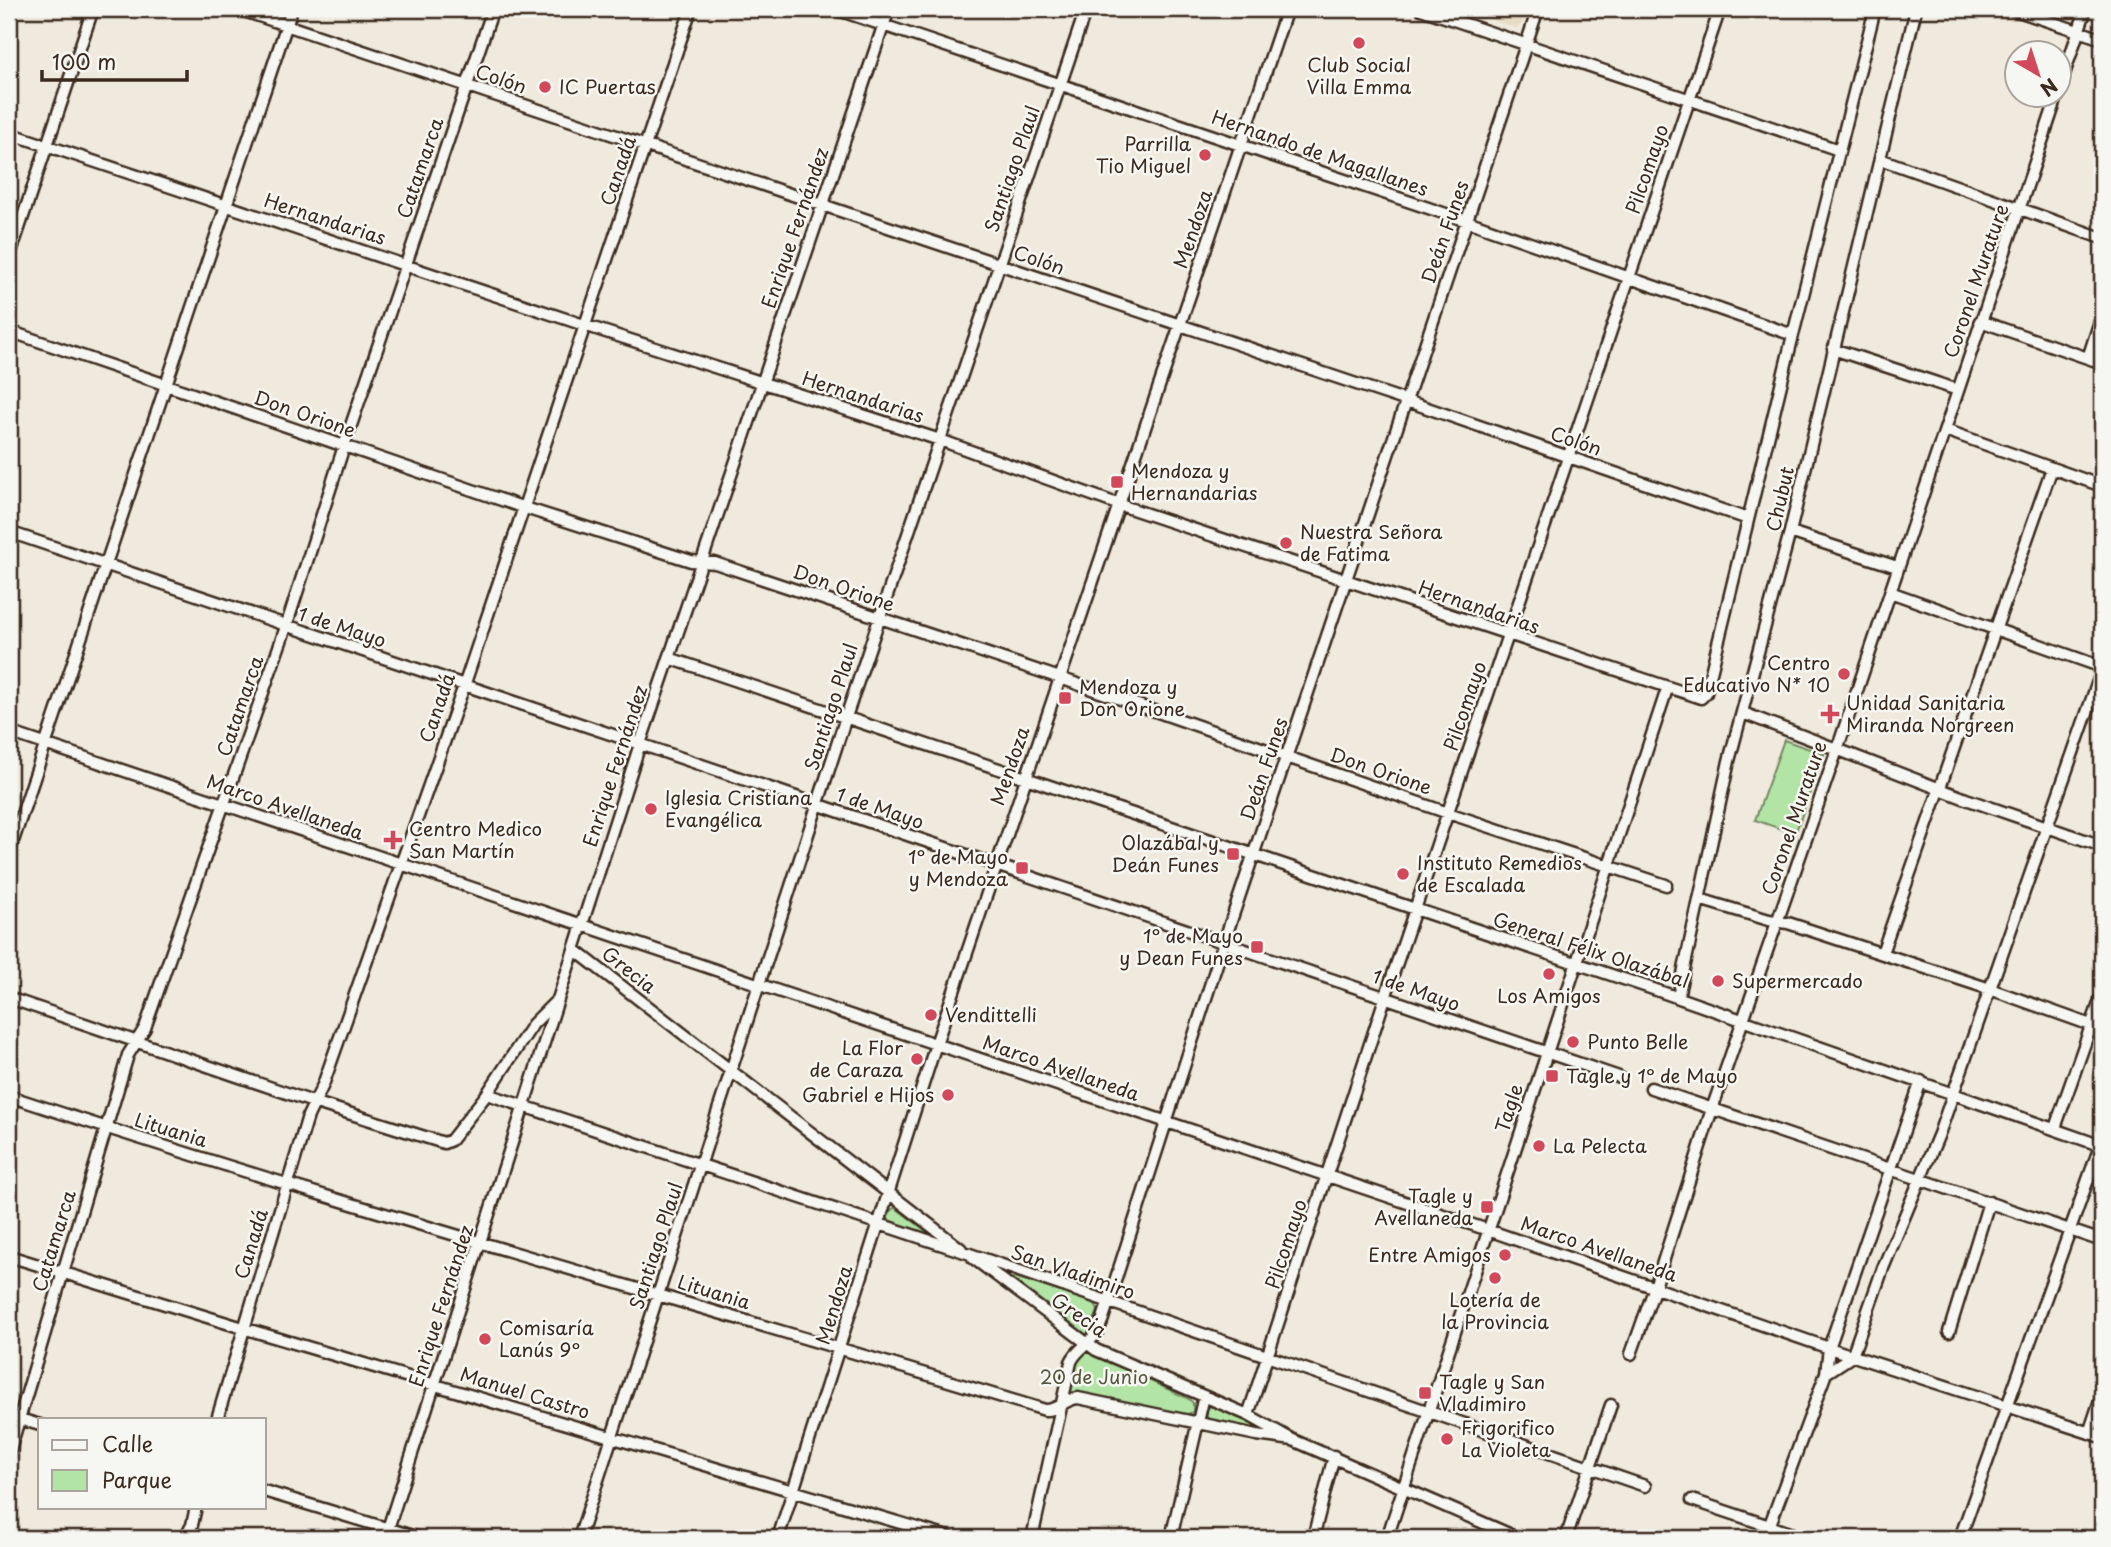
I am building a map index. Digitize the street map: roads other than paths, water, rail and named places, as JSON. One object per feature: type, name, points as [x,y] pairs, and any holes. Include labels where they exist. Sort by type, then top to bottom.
[{"type":"street","points":[[9,258],[93,9]]},
{"type":"street","name":"Colón","points":[[238,9],[823,203],[1748,519]]},
{"type":"street","points":[[9,853],[292,9]]},
{"type":"street","name":"Catamarca","points":[[9,1453],[14,1417],[62,1272],[128,1055],[145,1028],[225,805],[493,9]]},
{"type":"street","name":"Canadá","points":[[217,1418],[313,1102],[323,1085],[464,686],[691,9]]},
{"type":"street","name":"Hernando de Magallanes","points":[[835,9],[1467,221],[1793,335]]},
{"type":"street","name":"Enrique Fernández","points":[[386,1534],[640,744],[889,9]]},
{"type":"street","name":"Santiago Plaul","points":[[579,1538],[846,717],[1086,9]]},
{"type":"street","name":"Mendoza","points":[[778,1538],[877,1225],[1024,778],[1287,9]]},
{"type":"street","points":[[1422,9],[1839,150]]},
{"type":"street","name":"Deán Funes","points":[[1032,1538],[1071,1362],[1077,1351],[1086,1345],[1098,1330],[1108,1303],[1253,855],[1538,9]]},
{"type":"street","name":"Pilcomayo","points":[[1248,1415],[1507,634],[1720,9]]},
{"type":"street","name":"Chubut","points":[[1704,696],[1875,9]]},
{"type":"street","name":"Chubut","points":[[1678,997],[1729,761],[1790,532],[1916,9]]},
{"type":"street","points":[[2012,9],[2102,39]]},
{"type":"street","name":"Coronel Murature","points":[[2072,52],[2086,9]]},
{"type":"street","name":"Coronel Murature","points":[[1631,1354],[1656,1287],[1712,1108],[1837,750],[2053,108]]},
{"type":"street","name":"Hernandarias","points":[[9,133],[584,325],[940,440],[1117,504],[1667,688],[1698,698],[1704,696]]},
{"type":"street","points":[[1880,159],[2102,238]]},
{"type":"street","points":[[2088,358],[2102,315]]},
{"type":"street","points":[[1980,321],[2102,363]]},
{"type":"street","name":"Don Orione","points":[[9,331],[522,507],[691,561],[715,563],[1667,885]]},
{"type":"street","points":[[1833,349],[1958,390]]},
{"type":"street","points":[[1945,430],[2102,486]]},
{"type":"street","points":[[1882,953],[2052,468]]},
{"type":"street","name":"1 de Mayo","points":[[9,532],[1619,1077]]},
{"type":"street","points":[[1790,532],[1897,567]]},
{"type":"street","points":[[1826,1373],[1852,1356],[1883,1268],[1954,1093],[2102,669],[1890,592]]},
{"type":"street","name":"General Félix Olazábal","points":[[669,658],[1678,997],[2101,1146]]},
{"type":"street","name":"Tagle","points":[[1387,1538],[1667,688]]},
{"type":"street","points":[[1743,713],[1940,789],[2102,846]]},
{"type":"street","name":"Marco Avellaneda","points":[[9,732],[1488,1230],[1852,1356],[2102,1437]]},
{"type":"street","points":[[1699,899],[1882,953],[2102,1029]]},
{"type":"street","name":"Grecia","points":[[575,950],[1086,1345],[1248,1415],[1293,1440],[1518,1538]]},
{"type":"street","points":[[2055,1128],[2102,995]]},
{"type":"street","points":[[9,998],[313,1102],[444,1143],[451,1140],[487,1094],[533,1024],[559,999]]},
{"type":"street","points":[[1765,1538],[1826,1373],[1829,1348],[1921,1082]]},
{"type":"street","points":[[1651,1088],[2102,1241]]},
{"type":"street","name":"San Vladimiro","points":[[487,1094],[967,1253],[1645,1486]]},
{"type":"street","name":"Lituania","points":[[9,1096],[107,1129],[1045,1410],[1055,1409],[1078,1398],[1293,1440]]},
{"type":"street","points":[[1960,1538],[2101,1146]]},
{"type":"street","points":[[1949,1332],[1989,1202]]},
{"type":"street","name":"Manuel Castro","points":[[9,1255],[243,1328],[951,1538]]},
{"type":"street","points":[[2089,1433],[2102,1394]]},
{"type":"street","points":[[1171,1538],[1204,1396]]},
{"type":"street","points":[[1566,1538],[1611,1405]]},
{"type":"street","points":[[14,1417],[38,1424]]},
{"type":"street","points":[[1314,1538],[1334,1456]]},
{"type":"street","points":[[266,1491],[386,1534],[419,1538]]},
{"type":"street","points":[[1692,1500],[1805,1538]]},
{"type":"street","points":[[185,1538],[192,1525],[196,1508]]},
{"type":"place","name":"Club Social Villa Emma","points":[[1359,43]]},
{"type":"place","name":"IC Puertas","points":[[545,87]]},
{"type":"place","name":"Parrilla Tio Miguel","points":[[1205,155]]},
{"type":"place","name":"Mendoza y Hernandarias","points":[[1117,482]]},
{"type":"place","name":"Nuestra Señora de Fatima","points":[[1286,543]]},
{"type":"place","name":"Centro Educativo N* 10","points":[[1844,674]]},
{"type":"place","name":"Mendoza y Don Orione","points":[[1065,698]]},
{"type":"place","name":"Unidad Sanitaria Miranda Norgreen","points":[[1830,714]]},
{"type":"place","name":"Iglesia Cristiana Evangélica","points":[[651,809]]},
{"type":"place","name":"Centro Medico San Martín","points":[[393,840]]},
{"type":"place","name":"Olazábal y Deán Funes","points":[[1233,854]]},
{"type":"place","name":"1° de Mayo y Mendoza","points":[[1022,868]]},
{"type":"place","name":"Instituto Remedios de Escalada","points":[[1403,874]]},
{"type":"place","name":"1° de Mayo y Dean Funes","points":[[1257,947]]},
{"type":"place","name":"Los Amigos","points":[[1549,974]]},
{"type":"place","name":"Supermercado","points":[[1718,981]]},
{"type":"place","name":"Vendittelli","points":[[931,1015]]},
{"type":"place","name":"Punto Belle","points":[[1573,1042]]},
{"type":"place","name":"La Flor de Caraza","points":[[917,1059]]},
{"type":"place","name":"Tagle y 1° de Mayo","points":[[1552,1076]]},
{"type":"place","name":"Gabriel e Hijos","points":[[948,1095]]},
{"type":"place","name":"La Pelecta","points":[[1539,1146]]},
{"type":"place","name":"Tagle y Avellaneda","points":[[1487,1207]]},
{"type":"place","name":"Entre Amigos","points":[[1505,1255]]},
{"type":"place","name":"Lotería de la Provincia","points":[[1495,1278]]},
{"type":"place","name":"Comisaría Lanús 9°","points":[[485,1339]]},
{"type":"place","name":"Tagle y San Vladimiro","points":[[1425,1393]]},
{"type":"place","name":"Frigorifico La Violeta","points":[[1447,1439]]},
{"type":"park label","name":"20 de Junio","points":[[1094,1377]]}]
